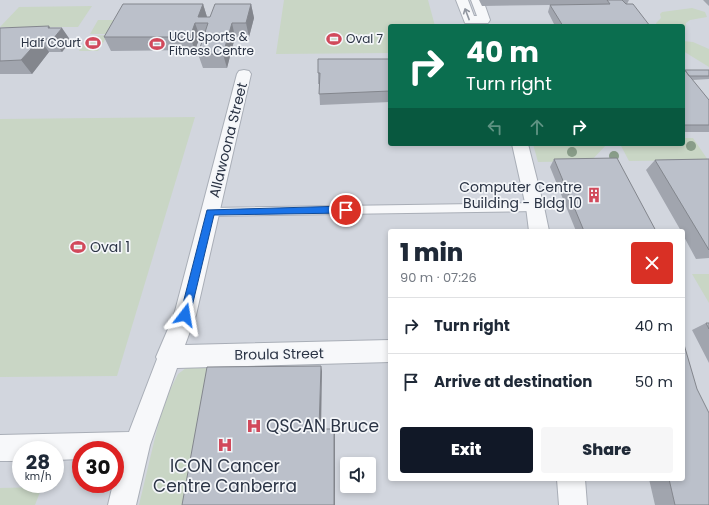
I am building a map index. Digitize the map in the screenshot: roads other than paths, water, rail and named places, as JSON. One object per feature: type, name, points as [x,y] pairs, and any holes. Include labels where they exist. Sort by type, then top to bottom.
[{"type":"street","points":[[462,0],[469,20],[484,20],[477,0]]},
{"type":"street","name":"Allawoona Street","points":[[122,505],[136,445],[185,315],[244,74]]},
{"type":"street","points":[[520,146],[539,229]]},
{"type":"street","name":"Broula Street","points":[[168,357],[388,351]]},
{"type":"street","points":[[0,448],[136,445]]},
{"type":"street","points":[[571,481],[573,505]]},
{"type":"lane","points":[[210,212],[535,207]]},
{"type":"place","name":"Oval 7","points":[[334,39]]},
{"type":"place","name":"Half Court","points":[[93,43]]},
{"type":"place","name":"UCU Sports & Fitness Centre","points":[[157,44]]},
{"type":"place","name":"Computer Centre Building - Bldg 10","points":[[594,195]]},
{"type":"place","name":"Oval 1","points":[[78,247]]},
{"type":"place","name":"QSCAN Bruce","points":[[254,426]]},
{"type":"place","name":"ICON Cancer Centre Canberra","points":[[225,445]]}]
